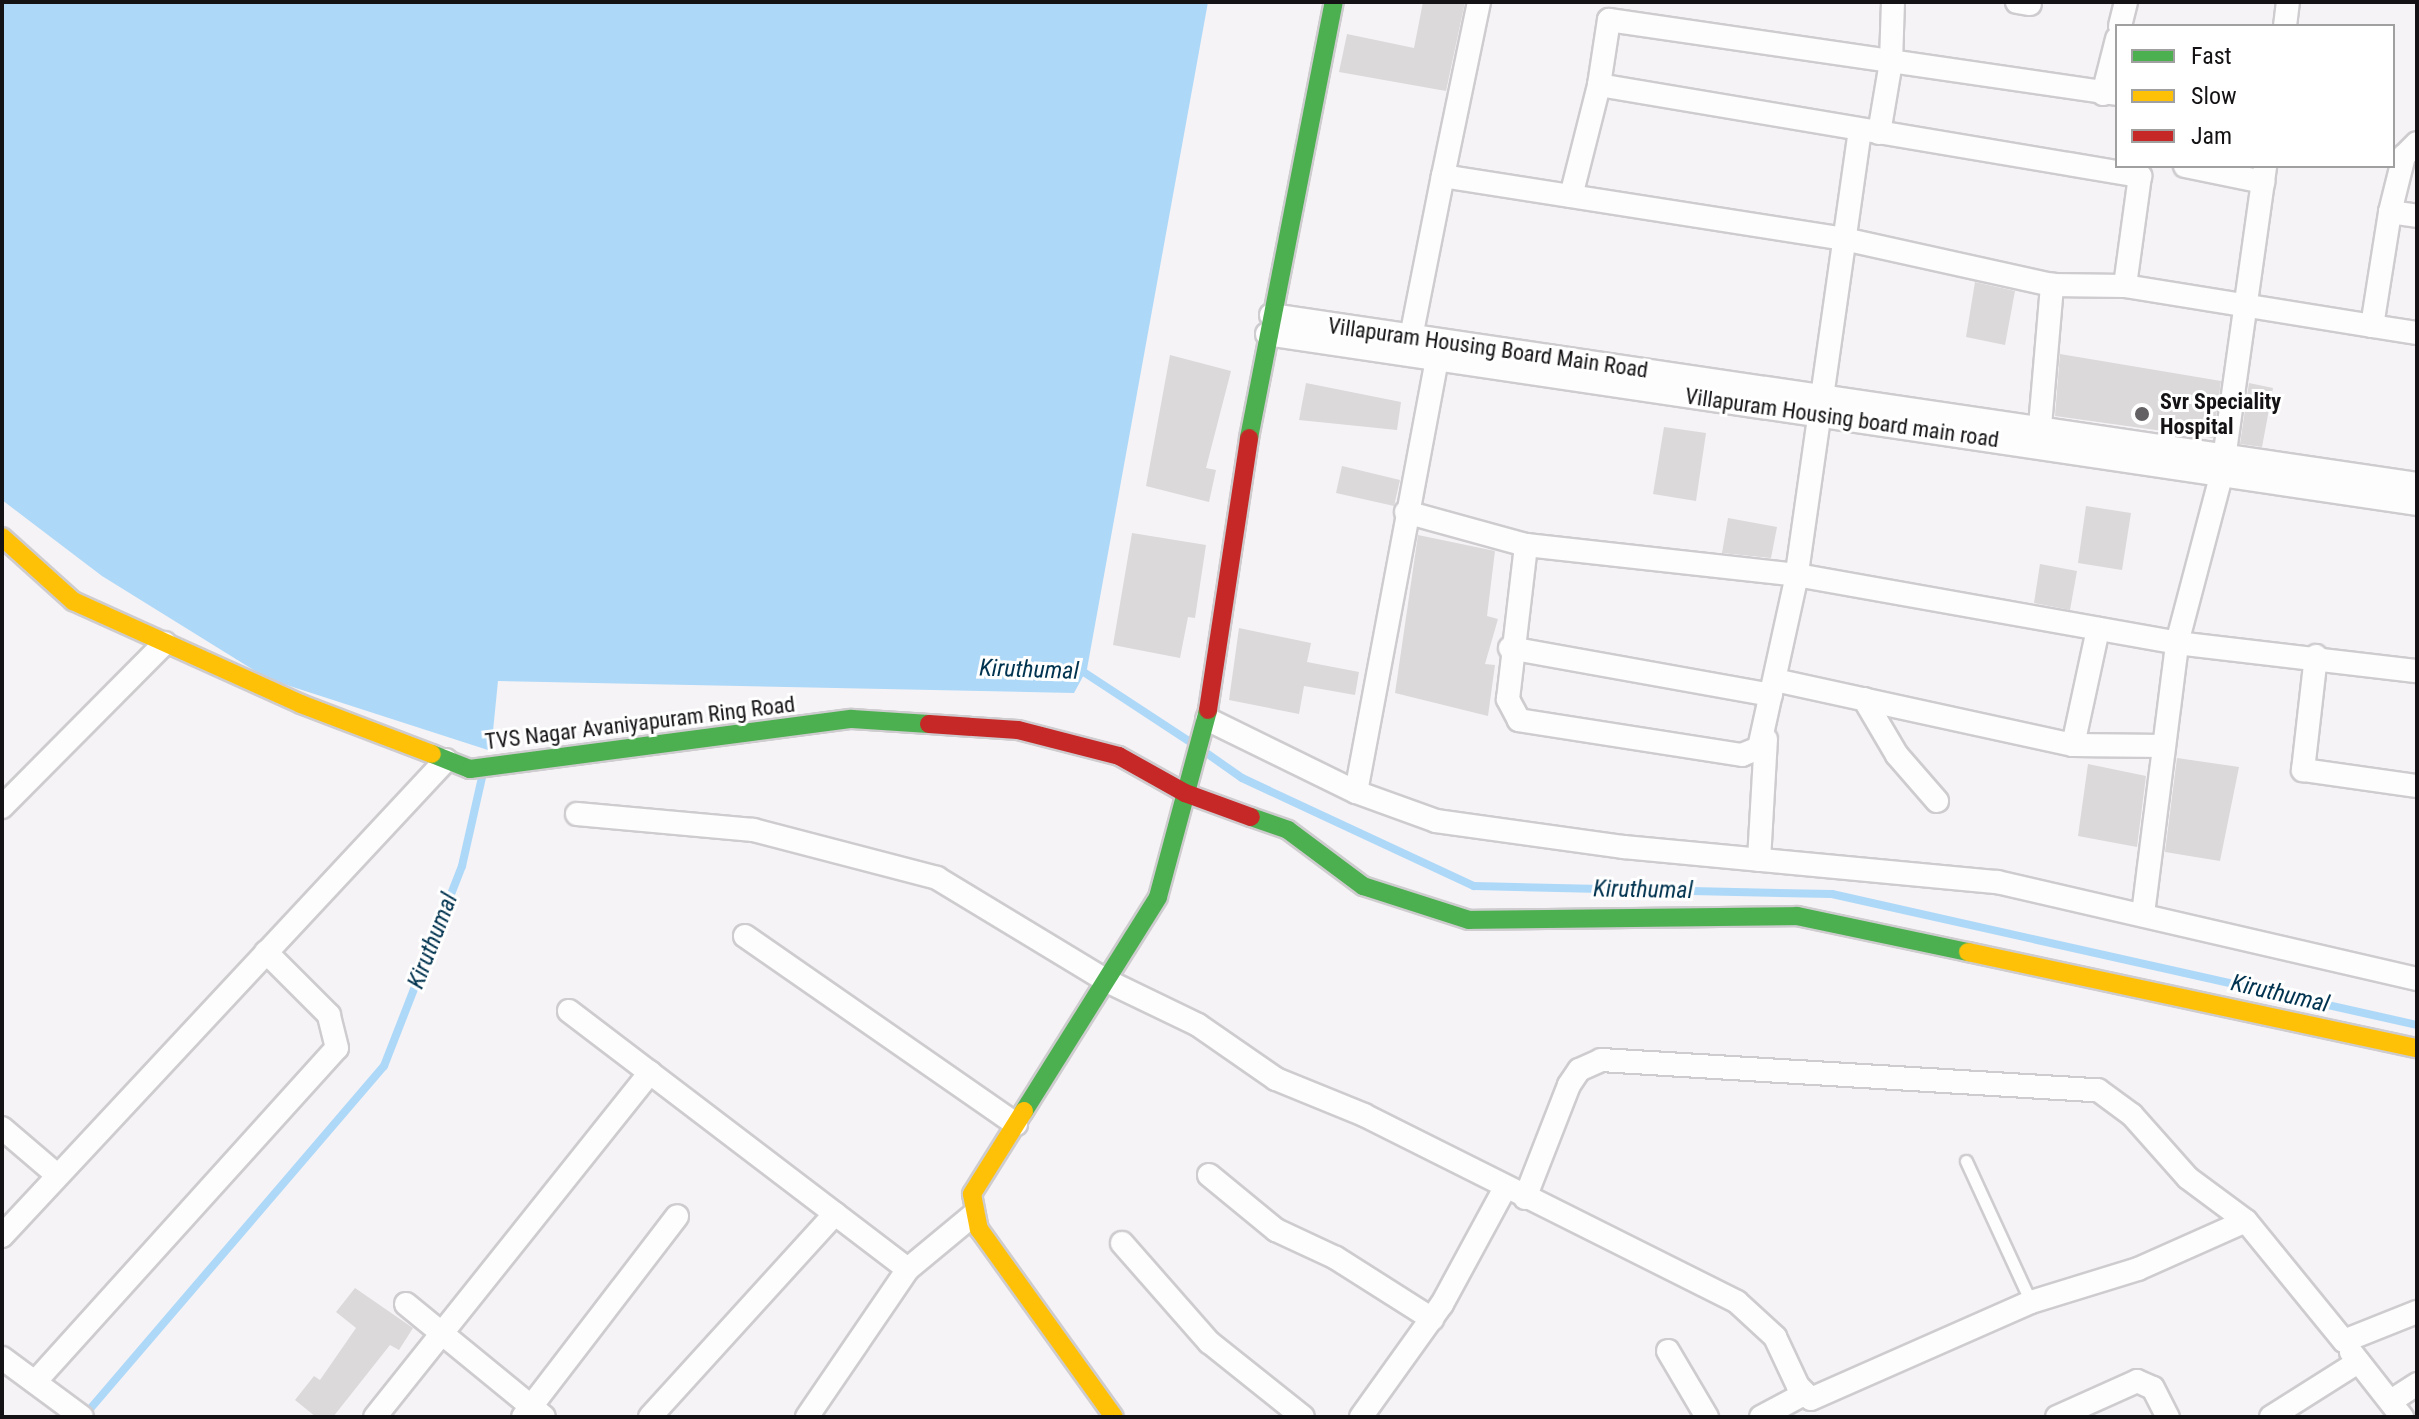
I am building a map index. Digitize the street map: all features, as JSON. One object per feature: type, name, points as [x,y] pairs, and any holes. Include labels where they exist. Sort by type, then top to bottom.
[{"type":"street","points":[[1103,1412],[973,1215],[972,1194],[1158,897],[1191,765],[1206,724],[1269,325],[1334,2]]},
{"type":"street","points":[[1356,792],[1437,359],[1411,337],[1479,2]]},
{"type":"street","points":[[1759,860],[1766,739],[1773,687],[1797,575],[1844,239],[1891,62],[1893,2]]},
{"type":"street","points":[[2120,24],[2126,2]]},
{"type":"street","points":[[2285,24],[2288,2]]},
{"type":"street","points":[[1571,196],[1599,85],[1612,11],[1891,62],[2110,94],[2115,55]]},
{"type":"street","points":[[1599,85],[1870,132],[2115,167]]},
{"type":"street","points":[[2372,326],[2390,212],[2404,156],[2417,143]]},
{"type":"street","points":[[2121,168],[2142,171],[2125,286]]},
{"type":"street","points":[[2143,914],[2177,643],[2223,464],[2264,174],[2205,168]]},
{"type":"street","points":[[1443,176],[1844,239],[2052,285],[2125,286],[2245,309],[2417,333]]},
{"type":"street","points":[[2390,212],[2417,216]]},
{"type":"street","points":[[2040,426],[2052,285]]},
{"type":"street","name":"Villapuram Housing Board Main Road","points":[[1269,325],[1411,337],[1819,404],[2040,426],[2223,464],[2417,484]]},
{"type":"street","name":"Villapuram Housing board main road","points":[[1269,325],[1437,359],[1819,404],[2223,464],[2417,504]]},
{"type":"street","points":[[1406,512],[1526,545],[1797,575],[2177,643],[2316,656],[2417,671]]},
{"type":"street","name":"TVS Nagar Avaniyapuram Ring Road","points":[[2,537],[73,601],[165,643],[470,769],[852,719],[1018,730],[1119,756],[1185,793],[1288,830],[1363,886],[1469,920],[1797,916],[2417,1048]]},
{"type":"street","points":[[1526,545],[1510,648],[1508,699],[1530,726],[1742,755],[1766,739]]},
{"type":"street","points":[[2073,745],[2098,629]]},
{"type":"street","points":[[2,807],[165,643]]},
{"type":"street","points":[[1510,648],[1864,699],[2073,745],[2164,746]]},
{"type":"street","points":[[2316,656],[2303,770],[2417,786]]},
{"type":"street","points":[[1864,699],[1897,755],[1937,801]]},
{"type":"street","points":[[1206,724],[1356,792],[1436,821],[1759,860],[1997,882],[2417,979]]},
{"type":"street","points":[[2,1236],[446,760]]},
{"type":"street","points":[[577,814],[753,830],[937,878],[1107,981],[1198,1025],[1276,1079],[1364,1115],[1737,1302],[1775,1337],[1804,1394],[1818,1400],[2031,1302],[2138,1269],[2246,1221]]},
{"type":"street","points":[[745,936],[1016,1124]]},
{"type":"street","points":[[35,1382],[337,1048],[329,1015],[266,952]]},
{"type":"street","points":[[569,1011],[908,1269]]},
{"type":"street","points":[[1525,1198],[1569,1085],[1579,1070],[1601,1060],[2098,1090],[2132,1115],[2188,1178],[2246,1221],[2397,1409],[2417,1384]]},
{"type":"street","points":[[375,1417],[650,1072]]},
{"type":"street","points":[[2,1128],[57,1175]]},
{"type":"street","points":[[1209,1175],[1276,1230],[1336,1258],[1432,1319]]},
{"type":"street","points":[[1361,1417],[1432,1319],[1505,1188]]},
{"type":"street","points":[[650,1417],[835,1214]]},
{"type":"street","points":[[807,1417],[908,1269],[973,1215]]},
{"type":"street","points":[[406,1304],[533,1414],[677,1216]]},
{"type":"street","points":[[1122,1243],[1209,1342],[1303,1417]]},
{"type":"street","points":[[2344,1341],[2417,1312]]},
{"type":"street","points":[[1668,1351],[1707,1417]]},
{"type":"street","points":[[2,1358],[79,1414]]},
{"type":"street","points":[[2271,1417],[2358,1362]]},
{"type":"street","points":[[2057,1417],[2137,1381],[2153,1388],[2168,1417]]},
{"type":"street","points":[[1761,1417],[1804,1394]]},
{"type":"lane","points":[[1966,1161],[2031,1302]]},
{"type":"water","points":[[2,2],[1208,2],[1087,669],[1074,693],[498,681],[491,751],[268,679],[102,576],[2,500]]},
{"type":"building","points":[[1423,2],[1465,2],[1446,91],[1339,72],[1347,34],[1414,48]]},
{"type":"building","points":[[1975,282],[2015,291],[2005,345],[1966,337]]},
{"type":"building","points":[[2060,354],[2221,381],[2213,438],[2055,416]]},
{"type":"building","points":[[1170,355],[1231,371],[1206,468],[1216,470],[1209,502],[1146,486]]},
{"type":"building","points":[[1306,383],[1401,402],[1397,430],[1299,420]]},
{"type":"building","points":[[2249,383],[2273,388],[2262,447],[2240,444]]},
{"type":"building","points":[[1664,427],[1706,433],[1696,501],[1653,494]]},
{"type":"building","points":[[1342,466],[1400,480],[1394,506],[1336,493]]},
{"type":"building","points":[[2086,506],[2131,513],[2122,570],[2078,563]]},
{"type":"building","points":[[1728,518],[1777,527],[1771,558],[1722,553]]},
{"type":"building","points":[[1132,533],[1206,545],[1195,618],[1188,617],[1180,658],[1113,645]]},
{"type":"building","points":[[1418,535],[1495,551],[1487,616],[1498,619],[1485,664],[1495,665],[1488,716],[1395,693]]},
{"type":"building","points":[[2040,564],[2077,571],[2070,610],[2034,603]]},
{"type":"building","points":[[1239,628],[1311,643],[1307,662],[1359,672],[1355,695],[1304,686],[1299,714],[1229,700]]},
{"type":"building","points":[[2177,758],[2239,767],[2220,861],[2165,852]]},
{"type":"building","points":[[2088,764],[2146,776],[2137,847],[2078,836]]},
{"type":"building","points":[[355,1288],[413,1328],[399,1350],[390,1345],[333,1417],[316,1417],[295,1400],[314,1376],[320,1380],[356,1328],[336,1312]]},
{"type":"waterway","name":"Kiruthumal","points":[[1079,669],[1193,744]]},
{"type":"waterway","name":"Kiruthumal","points":[[1205,752],[1242,778],[1474,886],[1832,894],[2417,1025]]},
{"type":"waterway","name":"Kiruthumal","points":[[84,1416],[384,1066],[462,866],[483,773]]},
{"type":"traffic: fast","points":[[1249,438],[1334,2]]},
{"type":"traffic: fast","points":[[1024,1111],[1158,897],[1208,710]]},
{"type":"traffic: fast","points":[[432,754],[470,769],[852,719],[929,724]]},
{"type":"traffic: fast","points":[[1251,817],[1288,830],[1363,886],[1469,920],[1797,916],[1968,952]]},
{"type":"traffic: slow","points":[[2,537],[73,601],[301,704],[432,754]]},
{"type":"traffic: slow","points":[[1968,952],[2417,1048]]},
{"type":"traffic: slow","points":[[1024,1111],[972,1194],[979,1229],[1114,1417]]},
{"type":"traffic: jam","points":[[1208,710],[1249,438]]},
{"type":"traffic: jam","points":[[929,724],[1018,730],[1119,756],[1185,793],[1251,817]]},
{"type":"place","name":"Svr Speciality Hospital","points":[[2142,414]]}]
